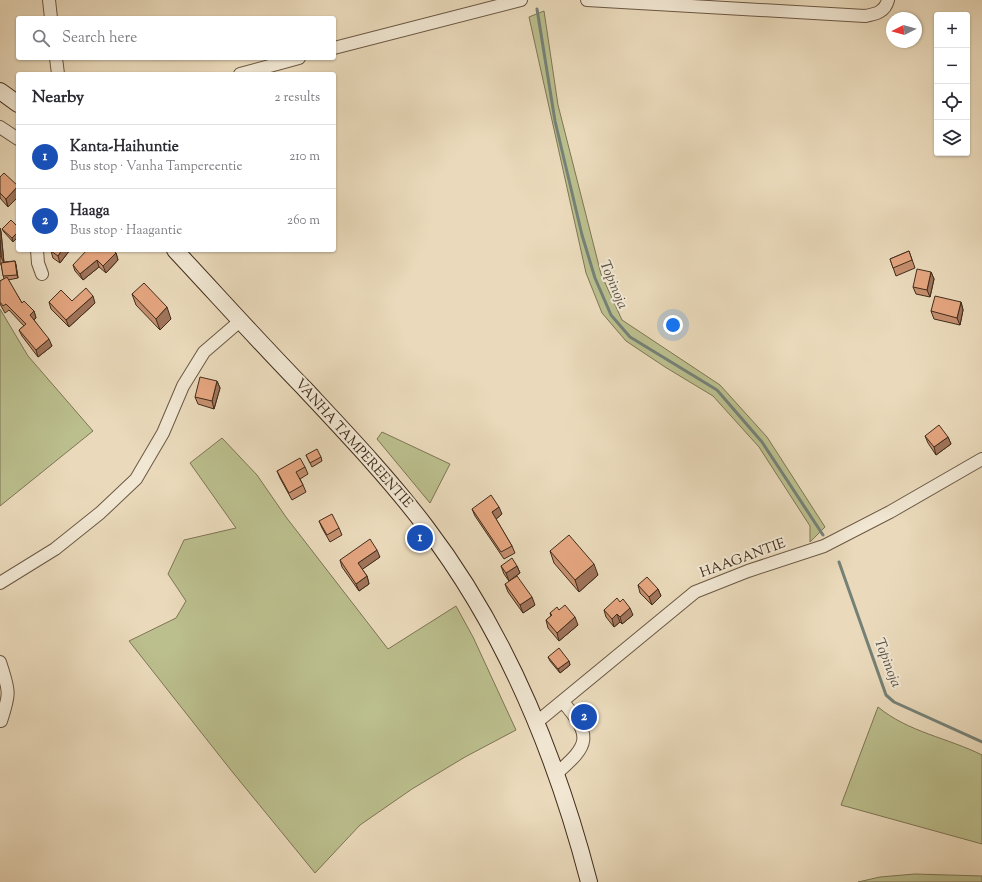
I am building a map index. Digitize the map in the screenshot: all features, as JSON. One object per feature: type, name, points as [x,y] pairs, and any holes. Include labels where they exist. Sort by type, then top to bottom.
[{"type":"main road","points":[[0,91],[16,103]]},
{"type":"main road","name":"VANHA TAMPEREENTIE","points":[[177,252],[392,484],[429,531],[464,583],[512,665],[537,722],[557,773],[589,882]]},
{"type":"street","points":[[49,0],[51,16]]},
{"type":"street","points":[[336,47],[521,0]]},
{"type":"street","points":[[587,0],[865,16],[877,14],[886,6],[888,0]]},
{"type":"street","points":[[56,60],[58,72]]},
{"type":"street","points":[[247,72],[291,60]]},
{"type":"street","points":[[0,127],[16,138]]},
{"type":"street","points":[[37,252],[38,263],[42,274]]},
{"type":"street","points":[[0,583],[54,549],[100,513],[136,479],[163,433],[183,386],[204,352],[240,321]]},
{"type":"street","name":"HAAGANTIE","points":[[537,722],[695,592],[748,571],[824,546],[890,512],[982,459]]},
{"type":"street","points":[[0,662],[8,683],[8,700],[1,721]]},
{"type":"street","points":[[557,773],[577,756],[583,746],[584,736],[574,715],[563,702]]},
{"type":"green space","points":[[544,11],[558,105],[601,274],[622,320],[720,385],[767,437],[825,527],[810,542],[810,526],[759,447],[713,396],[626,341],[602,313],[586,273],[529,17]]},
{"type":"green space","points":[[0,309],[28,356],[93,431],[0,506]]},
{"type":"green space","points":[[382,432],[450,464],[430,503],[377,439]]},
{"type":"green space","points":[[222,438],[257,475],[286,517],[388,649],[456,606],[473,637],[516,730],[465,757],[412,789],[360,825],[315,873],[230,769],[129,641],[176,618],[186,601],[168,574],[184,540],[236,528],[190,463]]},
{"type":"green space","points":[[878,707],[890,716],[915,729],[982,755],[982,844],[841,805]]},
{"type":"green space","points":[[915,874],[982,876],[982,882],[858,882],[880,877]]},
{"type":"building","points":[[4,173],[16,184],[16,188],[6,199],[0,193],[0,177]]},
{"type":"building","points":[[11,220],[16,225],[16,234],[12,238],[2,229]]},
{"type":"building","points":[[909,251],[912,260],[893,268],[890,259]]},
{"type":"building","points":[[52,252],[61,252],[58,256]]},
{"type":"building","points":[[85,252],[116,253],[103,266],[97,260],[80,274],[73,265]]},
{"type":"building","points":[[15,261],[17,275],[3,276],[1,263]]},
{"type":"building","points":[[917,269],[931,272],[927,290],[913,287]]},
{"type":"building","points":[[7,277],[22,303],[24,301],[34,311],[30,315],[49,339],[36,350],[19,330],[26,324],[6,304],[3,306],[0,302],[0,281]]},
{"type":"building","points":[[144,283],[167,307],[156,319],[132,294]]},
{"type":"building","points":[[86,288],[93,296],[66,320],[49,302],[61,290],[72,301]]},
{"type":"building","points":[[935,296],[961,302],[957,318],[931,311]]},
{"type":"building","points":[[200,377],[217,381],[212,401],[195,397]]},
{"type":"building","points":[[939,425],[948,437],[934,447],[925,436]]},
{"type":"building","points":[[317,449],[321,457],[310,463],[306,455]]},
{"type":"building","points":[[300,458],[305,467],[296,472],[303,485],[289,493],[277,471]]},
{"type":"building","points":[[491,495],[499,507],[492,512],[512,546],[501,552],[472,509]]},
{"type":"building","points":[[332,514],[339,528],[327,535],[319,521]]},
{"type":"building","points":[[569,535],[594,564],[575,580],[550,551]]},
{"type":"building","points":[[370,539],[377,550],[358,563],[367,576],[356,584],[340,560]]},
{"type":"building","points":[[512,558],[517,566],[506,573],[501,566]]},
{"type":"building","points":[[517,576],[532,597],[520,605],[505,584]]},
{"type":"building","points":[[647,577],[658,589],[649,597],[638,585]]},
{"type":"building","points":[[617,598],[620,602],[623,599],[630,608],[620,617],[617,614],[612,619],[604,610]]},
{"type":"building","points":[[565,605],[575,617],[557,633],[546,620],[552,615],[550,613],[557,607],[559,610]]},
{"type":"building","points":[[559,648],[569,661],[558,669],[548,657]]},
{"type":"waterway","name":"Topinoja","points":[[537,9],[555,121],[582,235],[595,278],[611,315],[630,337],[717,390],[762,442],[823,535]]},
{"type":"waterway","name":"Topinoja","points":[[839,562],[886,695],[894,702],[982,742]]},
{"type":"place","name":"Kanta-Haihuntie","points":[[420,538]]},
{"type":"place","name":"Haaga","points":[[584,717]]}]
